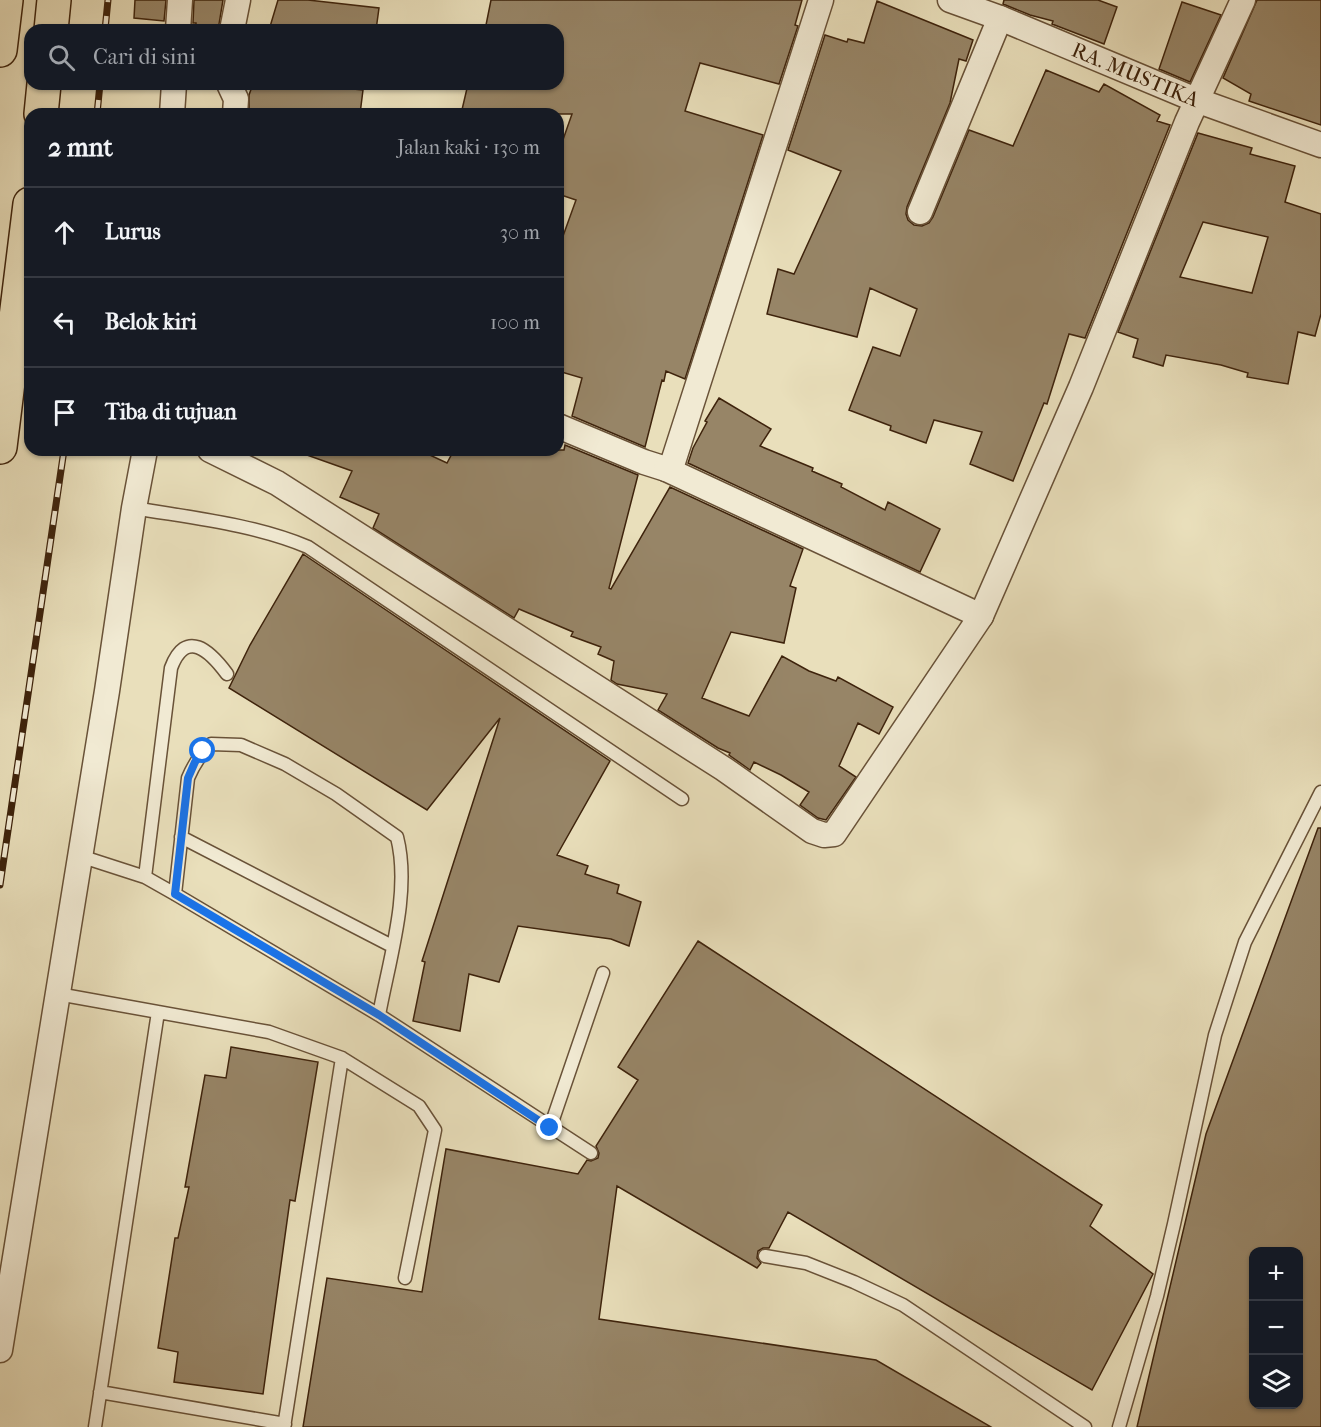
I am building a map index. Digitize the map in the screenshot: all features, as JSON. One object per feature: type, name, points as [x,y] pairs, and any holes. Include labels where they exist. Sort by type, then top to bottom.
[{"type":"highway","points":[[0,50],[6,0]]},
{"type":"highway","points":[[52,24],[54,0]]},
{"type":"highway","points":[[42,108],[43,90]]},
{"type":"highway","points":[[0,439],[24,251]]},
{"type":"street","points":[[178,24],[180,0]]},
{"type":"street","points":[[233,24],[238,0]]},
{"type":"street","points":[[666,470],[673,462],[820,0]]},
{"type":"street","name":"RA. MUSTIKA","points":[[950,0],[1000,18],[1196,100],[1321,145]]},
{"type":"street","points":[[222,456],[277,483],[724,769],[812,831],[824,835],[834,834],[981,616],[1081,387],[1196,100],[1243,0]]},
{"type":"street","points":[[920,212],[1000,18]]},
{"type":"street","points":[[172,108],[174,90]]},
{"type":"street","points":[[232,90],[236,99],[235,108]]},
{"type":"street","points":[[564,428],[666,470],[981,616]]},
{"type":"street","points":[[0,1350],[145,456]]},
{"type":"lane","points":[[135,508],[259,530],[282,536],[308,547],[682,799]]},
{"type":"lane","points":[[145,877],[174,658],[180,649],[188,646],[200,648],[213,655],[227,674]]},
{"type":"lane","points":[[175,894],[188,778],[195,762],[211,744],[242,745],[285,764],[336,794],[397,837],[401,853],[402,896],[379,1015]]},
{"type":"lane","points":[[1119,1427],[1157,1296],[1215,1035],[1245,942],[1321,792]]},
{"type":"lane","points":[[181,837],[392,946]]},
{"type":"lane","points":[[80,856],[145,877],[175,894],[379,1015],[591,1153]]},
{"type":"lane","points":[[550,1128],[603,972]]},
{"type":"lane","points":[[58,994],[269,1032],[342,1058],[419,1106],[435,1130],[405,1278]]},
{"type":"lane","points":[[94,1427],[158,1012]]},
{"type":"lane","points":[[100,1392],[284,1425],[342,1058]]},
{"type":"lane","points":[[765,1256],[806,1263],[903,1305],[1085,1427]]},
{"type":"building","points":[[135,0],[166,0],[164,21],[134,18]]},
{"type":"building","points":[[194,0],[223,0],[219,24],[193,23]]},
{"type":"building","points":[[278,0],[308,0],[379,8],[377,24],[271,24]]},
{"type":"building","points":[[491,0],[802,0],[795,25],[798,26],[779,84],[700,63],[685,111],[763,135],[685,379],[666,371],[645,447],[572,416],[582,378],[564,373],[564,233],[576,200],[564,196],[564,137],[572,114],[564,114],[564,108],[462,108],[467,90],[564,90],[564,24],[486,24]]},
{"type":"building","points":[[1004,0],[1098,0],[1117,7],[1104,44],[1052,24],[1053,21],[1003,4]]},
{"type":"building","points":[[1257,0],[1321,0],[1321,125],[1249,101],[1251,94],[1223,78]]},
{"type":"building","points":[[877,1],[973,40],[966,61],[959,59],[950,103],[907,207],[908,220],[914,225],[922,226],[929,223],[933,217],[969,130],[1013,146],[1046,70],[1099,92],[1104,84],[1160,115],[1157,121],[1170,125],[1085,338],[1069,334],[1047,404],[1044,403],[1013,481],[970,464],[982,432],[934,420],[926,443],[890,430],[891,426],[849,410],[873,347],[900,356],[917,309],[870,288],[857,337],[767,314],[778,269],[794,274],[841,171],[788,150],[825,35],[847,42],[848,39],[864,43]]},
{"type":"building","points":[[1182,2],[1221,15],[1190,82],[1159,69]]},
{"type":"building","points":[[251,90],[363,90],[361,108],[249,108]]},
{"type":"building","points":[[1198,133],[1252,148],[1250,154],[1295,166],[1285,202],[1321,214],[1321,314],[1315,336],[1298,332],[1288,384],[1247,377],[1248,373],[1221,365],[1166,355],[1163,366],[1133,357],[1138,339],[1118,332]],"holes":[[[1203,222],[1268,237],[1252,293],[1180,277]]]},
{"type":"building","points":[[719,398],[771,429],[760,446],[813,468],[812,471],[842,484],[841,487],[885,510],[888,502],[940,529],[920,572],[688,463],[707,422],[705,421]]},
{"type":"building","points":[[565,445],[638,475],[609,588],[611,589],[670,487],[803,549],[790,586],[796,588],[784,643],[731,632],[702,698],[749,716],[782,656],[809,671],[836,681],[838,677],[893,707],[879,734],[858,723],[839,766],[856,777],[826,820],[818,818],[800,805],[809,792],[754,762],[750,770],[729,755],[730,753],[718,748],[658,710],[667,694],[617,684],[611,680],[614,661],[598,654],[601,647],[571,636],[573,632],[519,609],[514,618],[373,528],[379,514],[340,497],[352,471],[310,456],[432,456],[447,463],[451,456],[564,456]]},
{"type":"building","points":[[303,554],[610,761],[557,855],[588,866],[585,874],[619,885],[617,893],[641,902],[629,946],[611,939],[518,926],[499,982],[469,974],[460,1031],[413,1021],[425,962],[422,961],[500,718],[427,810],[229,688],[250,645]]},
{"type":"building","points":[[1318,828],[1321,828],[1321,1427],[1137,1427],[1206,1134]]},
{"type":"building","points":[[698,941],[1102,1205],[1090,1226],[1153,1274],[1092,1390],[788,1212],[769,1248],[758,1251],[757,1258],[761,1263],[757,1268],[617,1186],[599,1319],[876,1360],[991,1427],[303,1427],[327,1278],[422,1292],[446,1149],[578,1174],[587,1160],[598,1158],[599,1153],[596,1146],[638,1080],[618,1067]]},
{"type":"building","points":[[231,1047],[318,1062],[295,1201],[290,1200],[263,1394],[174,1382],[178,1352],[158,1348],[175,1238],[178,1238],[189,1187],[185,1187],[205,1075],[226,1078]]},
{"type":"railway","points":[[106,24],[108,0]]},
{"type":"railway","points":[[98,108],[99,90]]},
{"type":"railway","points":[[0,885],[63,456]]},
{"type":"route","points":[[203,751],[188,778],[175,894],[379,1015],[550,1128]]}]
